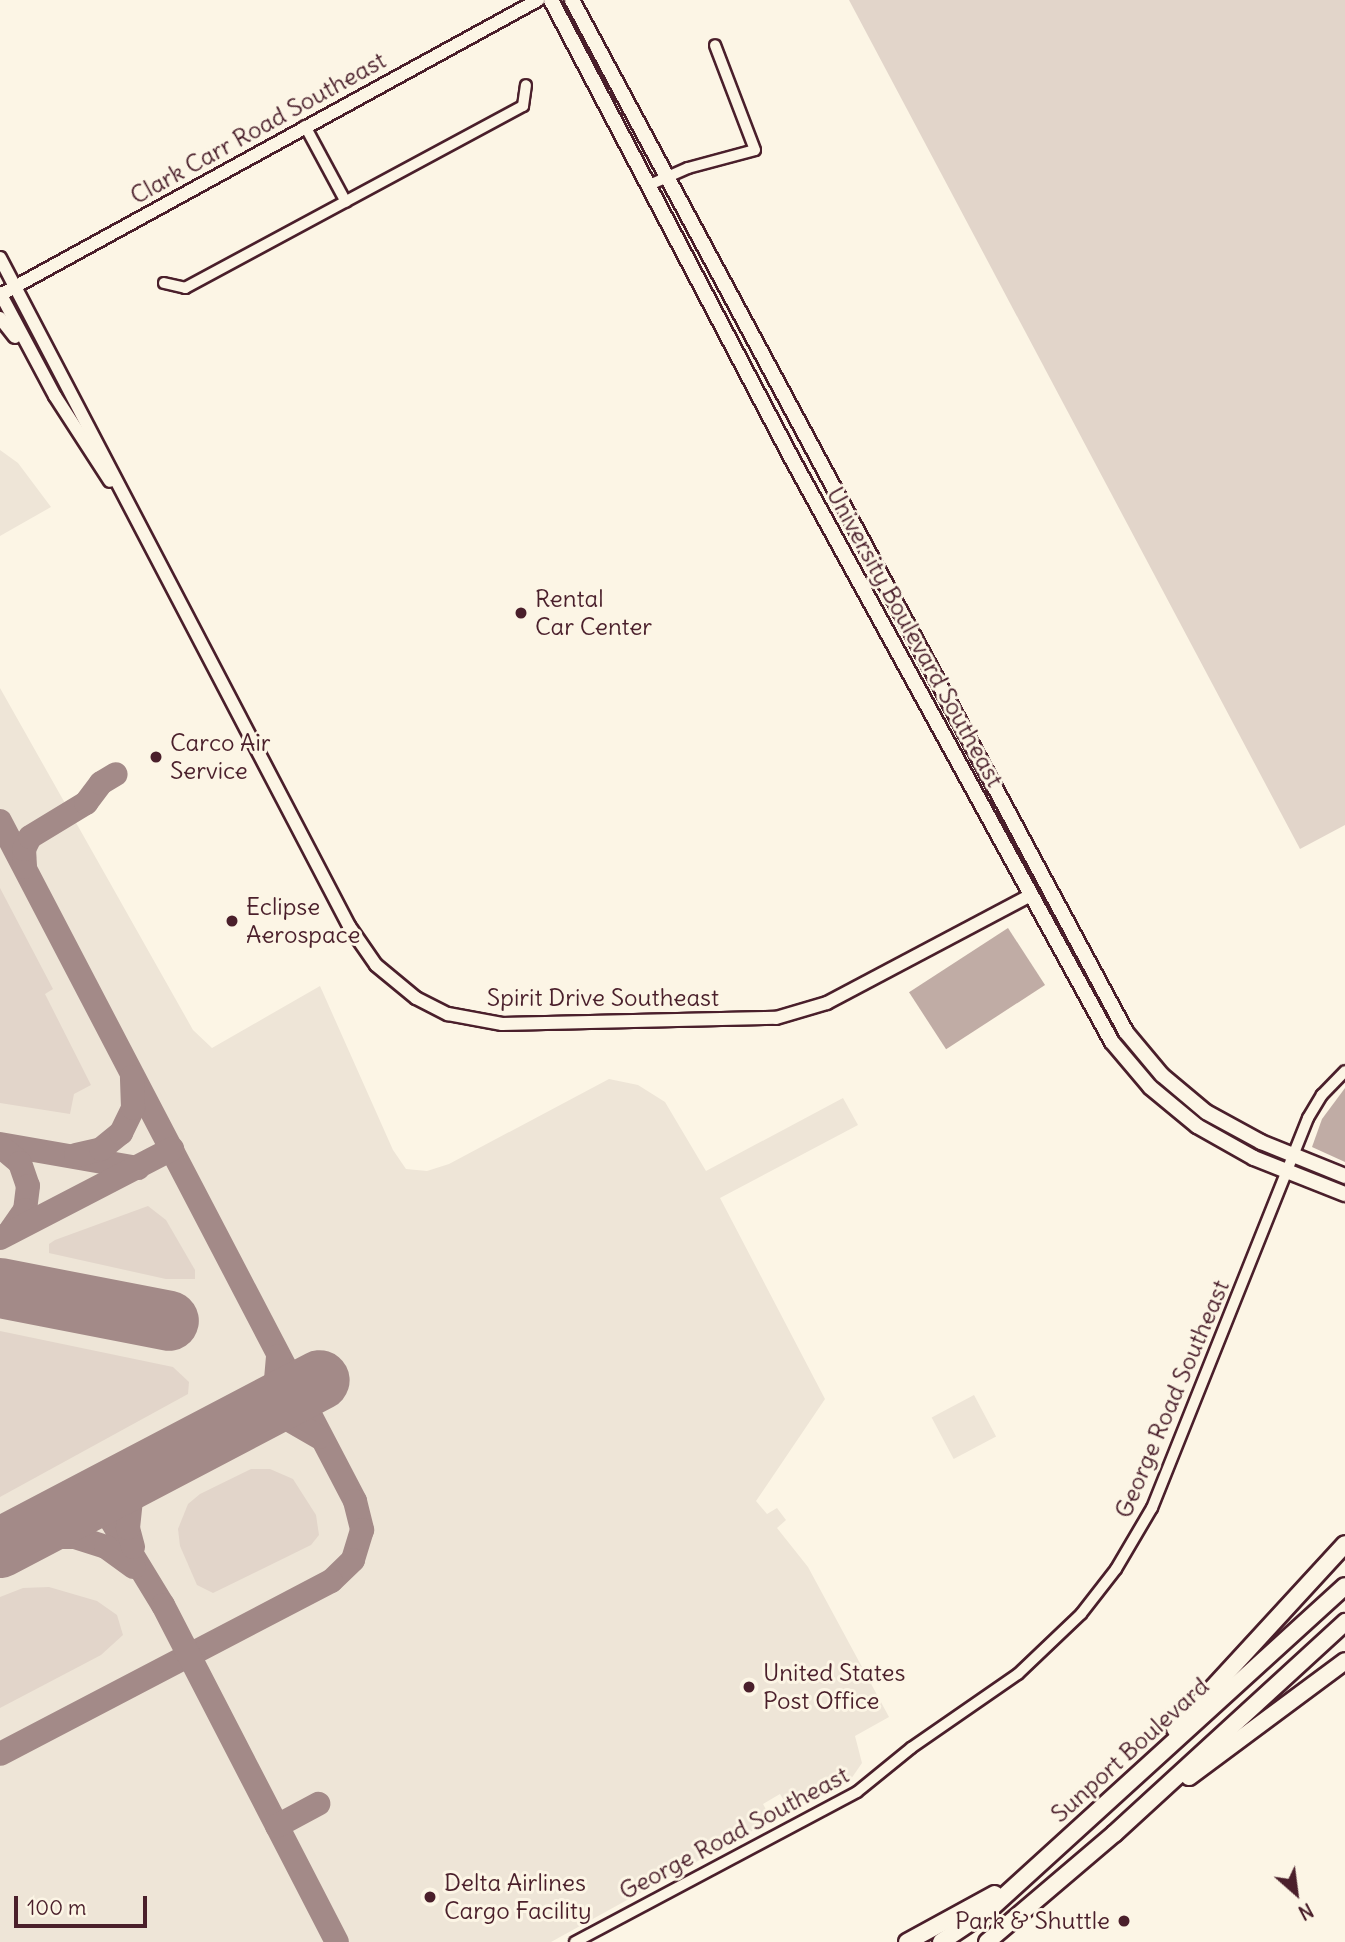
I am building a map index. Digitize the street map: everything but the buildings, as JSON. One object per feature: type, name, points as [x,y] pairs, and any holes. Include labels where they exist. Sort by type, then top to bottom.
[{"type":"main road","name":"University Boulevard Southeast","points":[[551,0],[647,186],[1101,1025],[1143,1080],[1215,1138],[1345,1194]]},
{"type":"main road","name":"University Boulevard Southeast","points":[[572,0],[1115,1016],[1161,1075],[1224,1124],[1345,1176]]},
{"type":"main road","name":"Spirit Drive Southeast","points":[[1029,896],[1045,887]]},
{"type":"main road","points":[[1124,1786],[1345,1544]]},
{"type":"main road","name":"Sunport Boulevard","points":[[941,1942],[989,1910],[1345,1586]]},
{"type":"main road","name":"Sunport Boulevard","points":[[987,1942],[1114,1833],[1345,1622]]},
{"type":"main road","points":[[1114,1833],[1345,1661]]},
{"type":"main road","points":[[907,1942],[1032,1871]]},
{"type":"street","name":"Clark Carr Road Southeast","points":[[0,294],[538,0]]},
{"type":"street","points":[[647,186],[666,176],[755,150],[715,45]]},
{"type":"street","points":[[164,283],[185,288],[523,106],[526,85]]},
{"type":"street","points":[[305,125],[346,202]]},
{"type":"street","points":[[0,258],[96,437],[126,505]]},
{"type":"street","points":[[0,294],[55,396],[126,505]]},
{"type":"street","points":[[0,318],[9,326],[38,379],[55,396]]},
{"type":"street","name":"Spirit Drive Southeast","points":[[126,505],[358,941],[402,989],[448,1014],[502,1024],[746,1021],[794,1015],[827,1003],[1029,896]]},
{"type":"street","name":"George Road Southeast","points":[[575,1942],[858,1792],[911,1748],[1018,1674],[1071,1625],[1126,1555],[1159,1493],[1315,1106],[1345,1072]]},
{"type":"shaded area","points":[[849,0],[1345,0],[1345,825],[1300,849]]},
{"type":"shaded area","points":[[0,450],[18,463],[51,507],[0,536]]},
{"type":"shaded area","points":[[0,688],[193,1030],[212,1048],[320,986],[393,1150],[406,1169],[427,1171],[449,1164],[609,1079],[638,1085],[665,1102],[706,1171],[843,1098],[858,1125],[720,1198],[825,1399],[756,1501],[767,1514],[777,1508],[786,1520],[777,1528],[808,1567],[889,1717],[855,1736],[862,1763],[851,1779],[790,1810],[780,1794],[763,1804],[772,1820],[551,1942],[0,1942]]},
{"type":"shaded area","points":[[0,888],[53,989],[45,994],[91,1085],[74,1094],[70,1114],[0,1103]]},
{"type":"shaded area","points":[[1008,928],[1045,985],[946,1049],[909,992]]},
{"type":"shaded area","points":[[1345,1088],[1345,1162],[1312,1147],[1322,1119]]},
{"type":"shaded area","points":[[148,1206],[166,1220],[195,1270],[195,1279],[166,1279],[49,1253],[49,1244],[55,1240]]},
{"type":"shaded area","points":[[0,1331],[173,1367],[189,1382],[188,1394],[0,1497]]},
{"type":"shaded area","points":[[974,1395],[996,1436],[954,1459],[932,1418]]},
{"type":"shaded area","points":[[251,1469],[270,1469],[293,1479],[316,1515],[319,1535],[311,1545],[213,1593],[197,1585],[180,1546],[178,1529],[188,1504],[200,1494]]},
{"type":"shaded area","points":[[49,1587],[97,1601],[117,1615],[123,1635],[101,1655],[0,1708],[0,1597],[23,1588]]},
{"type":"taxiway","points":[[25,867],[24,849],[30,837],[86,803],[101,783],[116,774]]},
{"type":"taxiway","points":[[0,821],[355,1501],[362,1530],[353,1560],[331,1581],[0,1754]]},
{"type":"taxiway","points":[[76,1155],[101,1149],[121,1133],[133,1108],[132,1077]]},
{"type":"taxiway","points":[[0,1144],[138,1168]]},
{"type":"taxiway","points":[[0,1146],[20,1163],[28,1186],[25,1210],[11,1230]]},
{"type":"taxiway","points":[[0,1238],[172,1149]]},
{"type":"taxiway","points":[[250,1417],[275,1391],[278,1356]]},
{"type":"taxiway","points":[[133,1547],[128,1528],[131,1500],[143,1480],[164,1462],[250,1417],[286,1418],[319,1437]]},
{"type":"taxiway","points":[[97,1497],[163,1605],[337,1942]]},
{"type":"taxiway","points":[[4,1546],[44,1537],[75,1537],[106,1547],[134,1567]]},
{"type":"taxiway","points":[[277,1826],[318,1804]]},
{"type":"runway","points":[[0,1288],[169,1321]]},
{"type":"runway","points":[[0,1548],[320,1380]]},
{"type":"place","name":"Rental Car Center","points":[[521,613]]},
{"type":"place","name":"Carco Air Service","points":[[156,757]]},
{"type":"place","name":"Eclipse Aerospace","points":[[232,921]]},
{"type":"place","name":"United States Post Office","points":[[749,1687]]},
{"type":"place","name":"Delta Airlines Cargo Facility","points":[[430,1897]]},
{"type":"place","name":"Park & Shuttle","points":[[1124,1921]]}]
